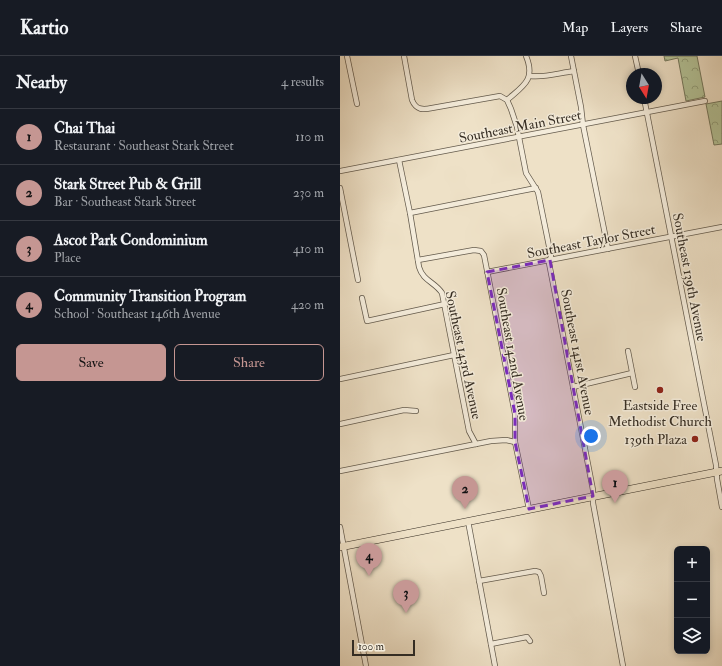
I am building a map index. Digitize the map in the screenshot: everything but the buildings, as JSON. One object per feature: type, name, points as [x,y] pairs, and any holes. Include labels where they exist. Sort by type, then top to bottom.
[{"type":"main road","points":[[342,547],[719,471]]},
{"type":"street","points":[[347,56],[357,104]]},
{"type":"street","points":[[404,56],[413,102],[419,108],[425,109],[495,96],[500,96],[507,100],[525,83],[530,76],[530,67],[526,56]]},
{"type":"street","points":[[571,56],[583,125],[608,249]]},
{"type":"street","points":[[635,56],[638,68]]},
{"type":"street","points":[[530,76],[538,77],[574,71]]},
{"type":"street","name":"Southeast 141st Avenue","points":[[507,100],[519,137],[526,173],[538,192],[551,256],[549,263],[550,271],[593,490],[593,503],[623,666]]},
{"type":"street","name":"Southeast Main Street","points":[[340,171],[705,101]]},
{"type":"street","name":"Southeast 139th Avenue","points":[[645,104],[716,464],[719,471],[722,507]]},
{"type":"street","name":"Southeast 143rd Avenue","points":[[399,160],[421,272],[428,280],[439,288],[442,293],[469,430],[476,444]]},
{"type":"street","points":[[340,188],[358,280]]},
{"type":"street","points":[[410,213],[536,188]]},
{"type":"street","name":"Southeast Taylor Street","points":[[487,272],[722,226]]},
{"type":"street","name":"Southeast 142nd Avenue","points":[[418,260],[474,250],[480,250],[484,255],[515,414],[515,442],[528,509]]},
{"type":"street","points":[[362,298],[367,320],[445,304]]},
{"type":"street","points":[[628,351],[635,387]]},
{"type":"street","points":[[340,379],[454,355]]},
{"type":"street","points":[[573,386],[632,373]]},
{"type":"street","points":[[340,424],[404,410],[416,412]]},
{"type":"street","points":[[340,471],[499,440],[515,442]]},
{"type":"street","points":[[468,522],[495,666]]},
{"type":"street","points":[[340,527],[342,547],[366,666]]},
{"type":"street","points":[[479,582],[535,571],[539,572],[541,576],[544,593]]},
{"type":"street","points":[[491,644],[527,637],[530,641]]},
{"type":"highlighted area","points":[[550,260],[593,496],[529,509],[515,442],[515,414],[487,272]]},
{"type":"green space","points":[[664,56],[697,56],[705,97],[686,101],[678,58],[665,61]]},
{"type":"green space","points":[[722,101],[722,144],[714,145],[706,104]]},
{"type":"place","name":"Eastside Free Methodist Church","points":[[660,390]]},
{"type":"place","name":"139th Plaza","points":[[695,439]]},
{"type":"place","name":"Chai Thai","points":[[615,503]]},
{"type":"place","name":"Stark Street Pub & Grill","points":[[465,509]]},
{"type":"place","name":"Community Transition Program","points":[[369,576]]},
{"type":"place","name":"Ascot Park Condominium","points":[[406,613]]}]
